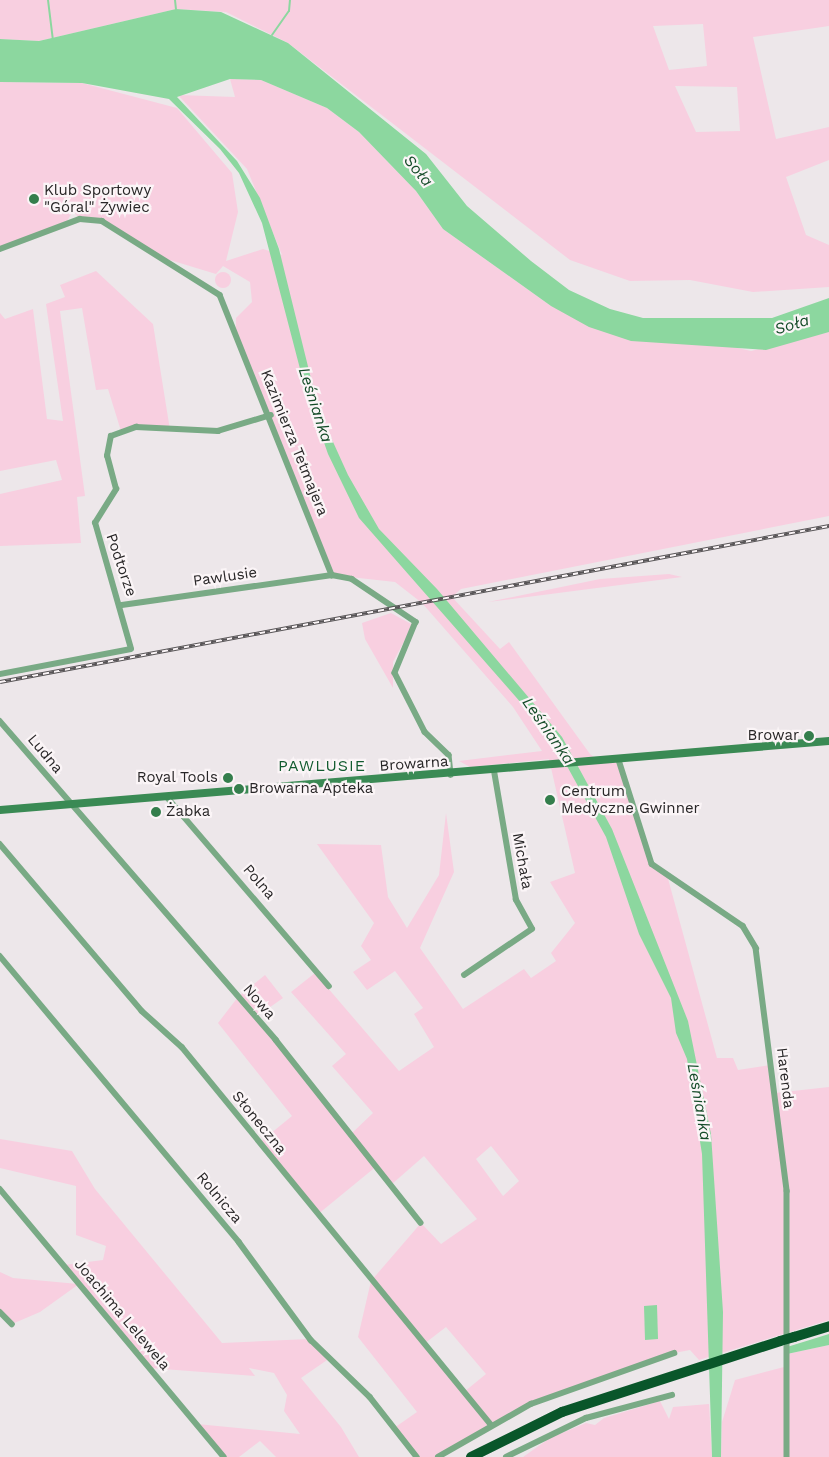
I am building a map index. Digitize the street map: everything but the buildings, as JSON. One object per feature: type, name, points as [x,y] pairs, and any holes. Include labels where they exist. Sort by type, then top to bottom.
[{"type":"highway","points":[[471,1457],[562,1412],[829,1326]]},
{"type":"street","name":"Kazimierza Tetmajera","points":[[0,249],[80,219],[102,221],[220,295],[271,415],[332,575]]},
{"type":"street","name":"Podtorze","points":[[0,674],[131,649],[122,605],[95,523],[116,489],[107,456],[112,436],[136,427],[218,431],[271,415]]},
{"type":"street","name":"Pawlusie","points":[[122,605],[332,575]]},
{"type":"street","points":[[332,575],[352,579],[416,622],[395,673],[425,732],[449,755],[451,775]]},
{"type":"street","name":"Ludna","points":[[0,721],[71,804]]},
{"type":"street","name":"Browarna","points":[[0,810],[451,775],[829,741]]},
{"type":"street","name":"Harenda","points":[[619,760],[652,864],[744,926],[756,948],[787,1191],[787,1457]]},
{"type":"street","name":"Michała","points":[[464,975],[532,929],[516,900],[494,771]]},
{"type":"street","name":"Polna","points":[[168,797],[329,986]]},
{"type":"street","name":"Nowa","points":[[71,804],[276,1040],[421,1222]]},
{"type":"street","name":"Słoneczna","points":[[0,844],[142,1012],[182,1047],[491,1425]]},
{"type":"street","name":"Rolnicza","points":[[0,956],[239,1242],[311,1340],[370,1397],[417,1457]]},
{"type":"street","name":"Joachima Lelewela","points":[[0,1189],[224,1457]]},
{"type":"street","points":[[0,1312],[12,1324]]},
{"type":"street","points":[[438,1457],[491,1425],[532,1404],[674,1353]]},
{"type":"street","points":[[506,1457],[586,1418],[672,1395]]},
{"type":"shaded area","points":[[0,0],[829,0],[829,26],[753,37],[776,139],[829,127],[829,160],[786,177],[806,235],[829,245],[829,287],[753,292],[690,280],[630,281],[570,260],[288,43],[226,12],[176,9],[39,41],[0,39]],"holes":[[[703,24],[707,66],[669,70],[653,26]],[[675,86],[737,87],[740,131],[696,132]]]},
{"type":"shaded area","points":[[230,79],[261,80],[327,108],[359,132],[416,191],[443,229],[551,306],[751,351],[829,332],[829,516],[461,589],[452,597],[500,649],[509,642],[590,754],[599,761],[619,760],[652,864],[667,875],[717,1058],[733,1058],[738,1070],[771,1065],[775,1093],[829,1087],[829,1320],[699,1360],[690,1350],[674,1353],[531,1404],[438,1457],[417,1457],[394,1428],[417,1412],[358,1337],[371,1281],[421,1223],[441,1244],[477,1219],[424,1156],[392,1184],[378,1165],[317,1215],[259,1143],[292,1116],[218,1023],[238,997],[265,975],[283,998],[256,1017],[352,1133],[373,1113],[332,1066],[346,1054],[291,992],[315,973],[399,1071],[434,1047],[414,1014],[423,1008],[395,971],[367,990],[353,972],[371,960],[361,946],[374,923],[317,844],[381,845],[388,897],[407,928],[439,875],[446,813],[454,872],[420,948],[463,1009],[524,969],[531,978],[556,961],[551,953],[575,923],[550,882],[575,873],[549,759],[470,767],[459,761],[542,751],[513,707],[422,603],[395,582],[332,575],[236,336],[236,318],[252,302],[250,282],[223,266],[216,274],[160,257],[102,221],[80,219],[73,211],[67,221],[0,247],[0,82],[82,83],[177,108],[232,173],[238,212],[226,261],[263,249],[282,255],[247,169],[178,95],[235,97]],"holes":[[[491,1146],[519,1181],[503,1196],[476,1159]],[[446,1327],[486,1374],[464,1392],[424,1344]]]},
{"type":"shaded area","points":[[96,271],[153,324],[170,430],[136,427],[121,431],[108,389],[96,390],[82,308],[60,311],[85,496],[77,497],[81,543],[0,546],[0,494],[62,480],[56,460],[0,471],[0,313],[5,319],[33,309],[47,419],[63,421],[46,304],[65,297],[60,285]]},
{"type":"shaded area","points":[[223,272],[229,274],[231,280],[229,286],[223,288],[217,286],[215,280],[217,274]]},
{"type":"shaded area","points":[[669,574],[682,577],[488,602],[600,579]]},
{"type":"shaded area","points":[[391,613],[413,625],[393,662],[393,688],[365,639],[362,623]]},
{"type":"shaded area","points":[[0,1139],[72,1151],[95,1189],[222,1343],[308,1339],[330,1358],[301,1378],[341,1427],[359,1457],[276,1457],[260,1441],[239,1457],[224,1457],[197,1424],[300,1434],[284,1411],[287,1395],[274,1373],[249,1368],[255,1376],[150,1368],[79,1284],[40,1312],[12,1324],[0,1312],[0,1272],[13,1278],[78,1284],[64,1265],[103,1260],[106,1246],[76,1235],[76,1186],[0,1168]]},
{"type":"shaded area","points":[[829,1345],[829,1457],[721,1457],[722,1422],[735,1380],[784,1367],[787,1354]]},
{"type":"shaded area","points":[[660,1401],[669,1419],[673,1407],[709,1404],[712,1457],[523,1457],[550,1438],[586,1423],[595,1425],[604,1418]]},
{"type":"water","points":[[176,9],[221,12],[288,43],[426,154],[467,206],[531,261],[569,290],[610,309],[643,318],[772,318],[829,298],[829,332],[766,350],[631,341],[589,327],[551,306],[443,229],[416,191],[359,132],[327,108],[261,80],[230,79],[177,97],[237,161],[260,198],[279,249],[319,411],[348,475],[379,529],[437,589],[562,737],[612,829],[688,1021],[711,1134],[723,1312],[721,1457],[712,1457],[702,1154],[687,1059],[676,1033],[671,998],[639,934],[606,837],[551,737],[359,518],[328,454],[305,388],[262,223],[239,173],[220,149],[169,99],[82,83],[0,82],[0,39],[39,41]]},
{"type":"water","points":[[657,1305],[658,1339],[645,1340],[644,1306]]},
{"type":"water","points":[[829,1334],[829,1345],[787,1354],[787,1347]]},
{"type":"waterway","points":[[48,0],[53,38]]},
{"type":"waterway","points":[[175,0],[176,9]]},
{"type":"waterway","points":[[272,35],[289,11],[290,0]]},
{"type":"railway","points":[[0,682],[829,526]]},
{"type":"place","name":"Klub Sportowy \"Góral\" Żywiec","points":[[34,199]]},
{"type":"place","name":"Browar","points":[[809,736]]},
{"type":"place","name":"Royal Tools","points":[[228,778]]},
{"type":"place","name":"Browarna Apteka","points":[[239,789]]},
{"type":"place","name":"Centrum Medyczne Gwinner","points":[[550,800]]},
{"type":"place","name":"Żabka","points":[[156,812]]},
{"type":"district","name":"PAWLUSIE","points":[[322,766]]},
{"type":"water label","name":"Soła","points":[[418,171]]},
{"type":"water label","name":"Soła","points":[[792,325]]},
{"type":"water label","name":"Leśnianka","points":[[315,405]]},
{"type":"water label","name":"Leśnianka","points":[[548,731]]},
{"type":"water label","name":"Leśnianka","points":[[699,1102]]}]
